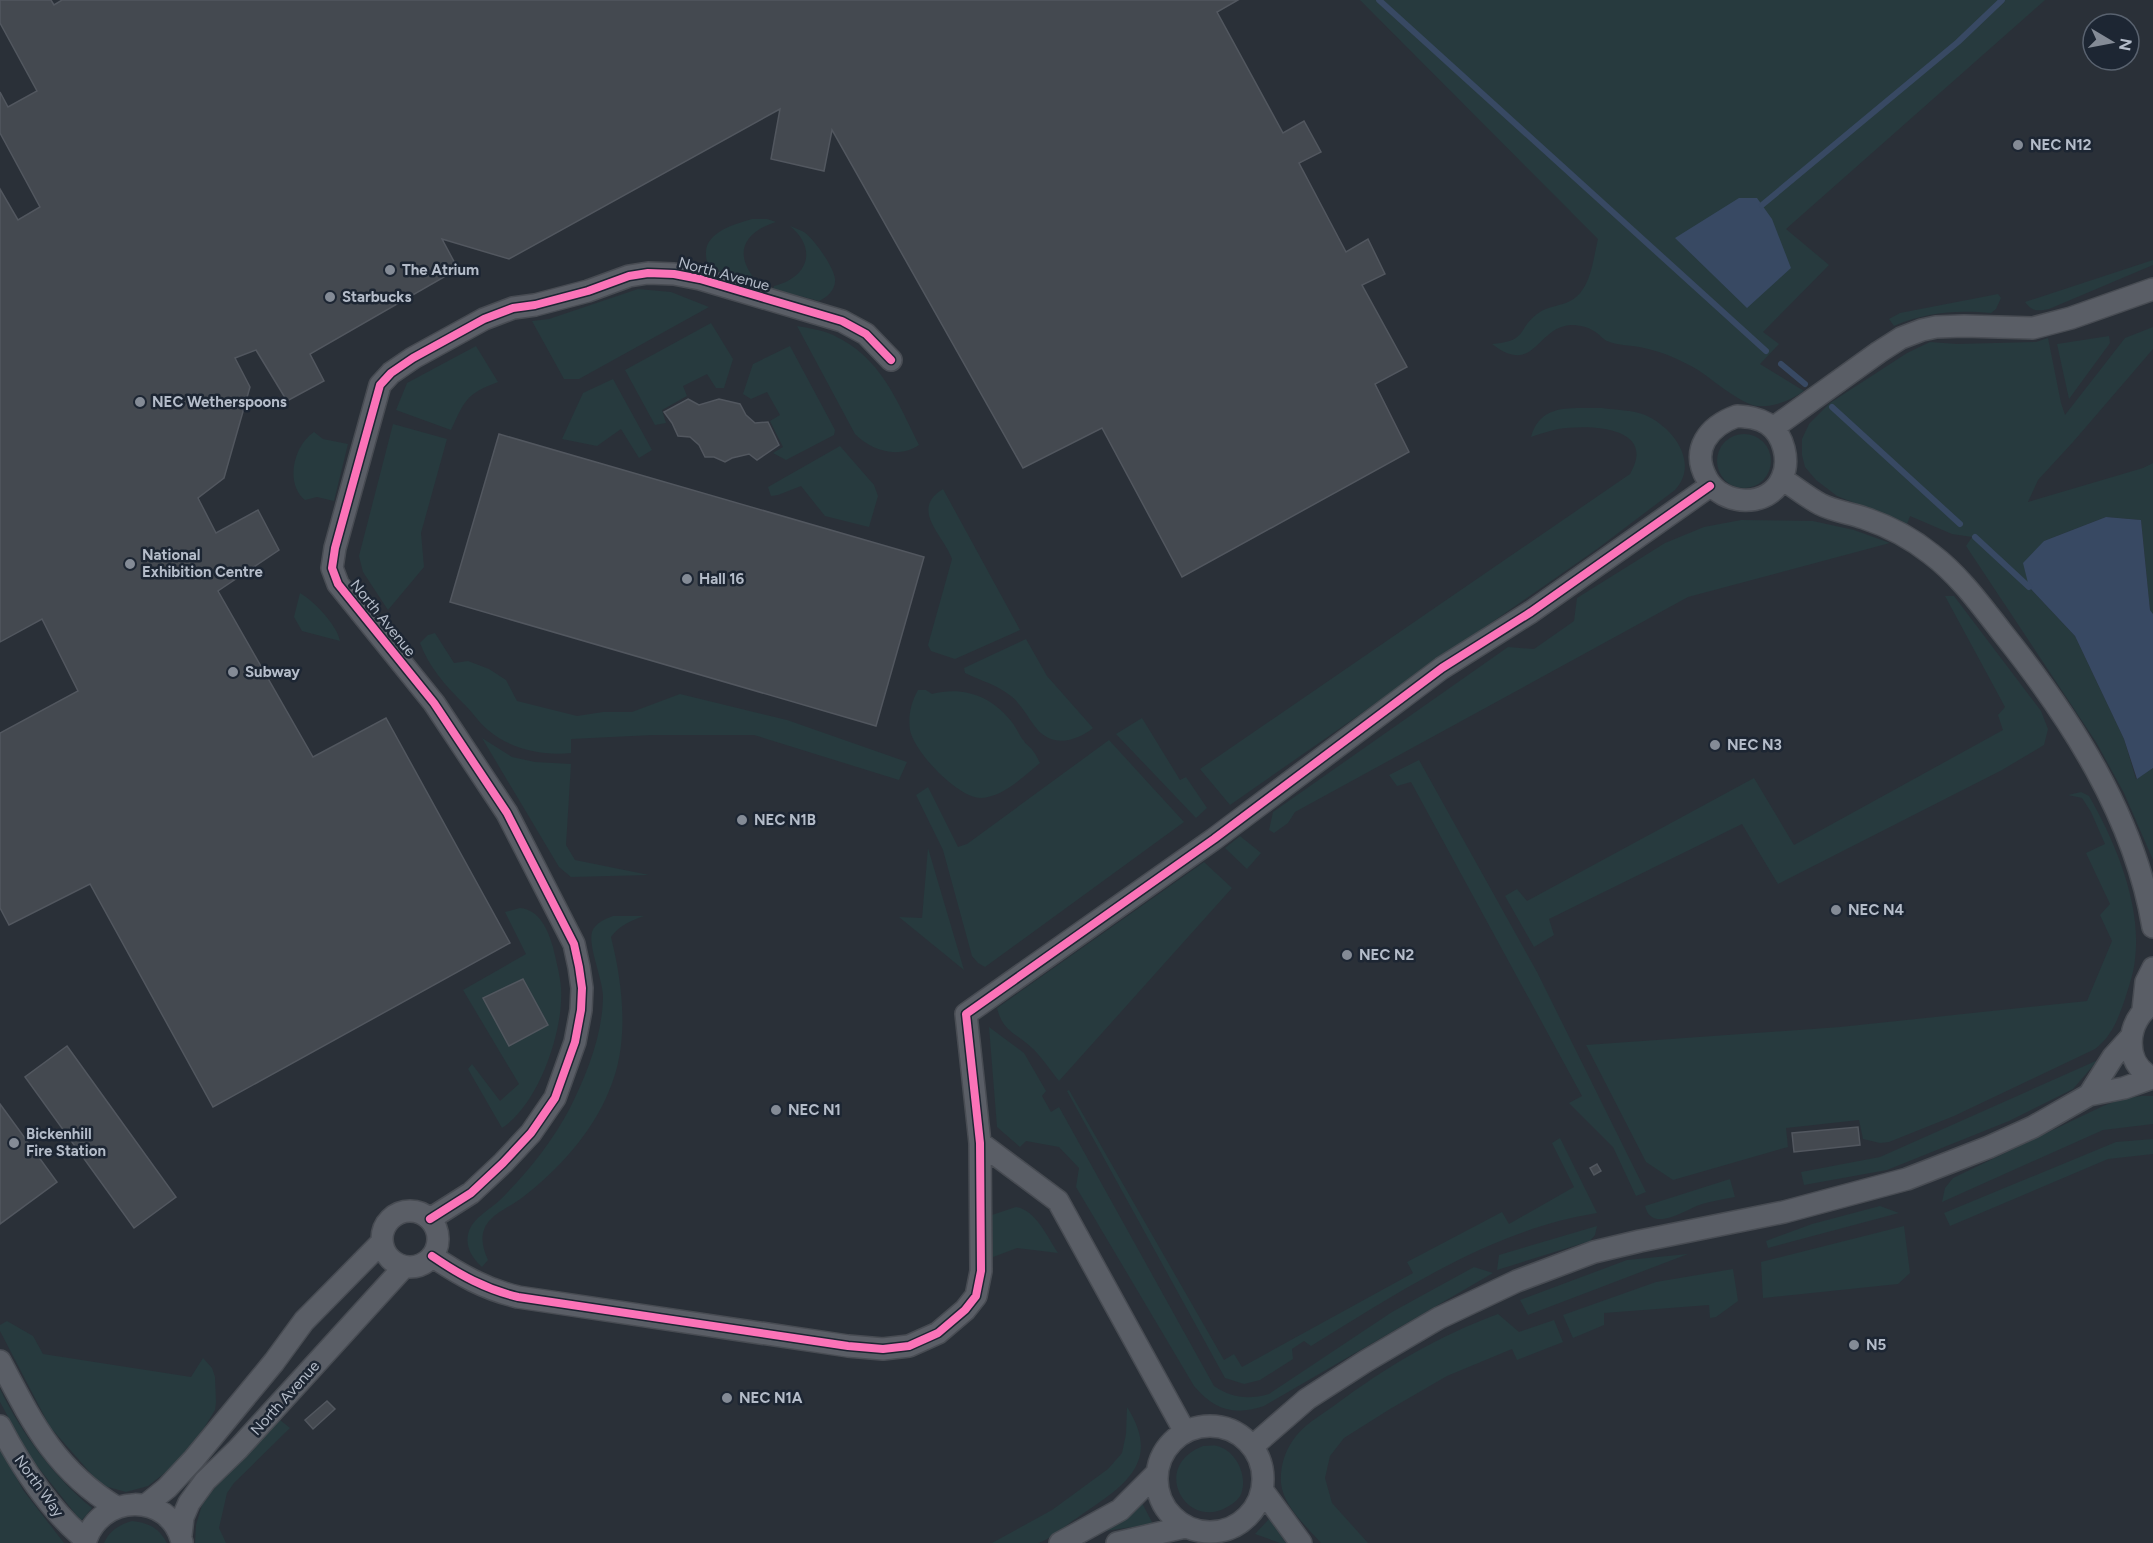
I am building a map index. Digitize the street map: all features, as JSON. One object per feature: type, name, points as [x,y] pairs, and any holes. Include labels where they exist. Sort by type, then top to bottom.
[{"type":"street","name":"North Avenue","points":[[430,1219],[471,1193],[503,1163],[531,1133],[555,1098],[575,1042],[581,1010],[582,988],[574,944],[507,813],[434,703],[338,584],[332,568],[334,548],[380,385],[391,373],[413,358],[484,319],[513,308],[535,305],[588,291],[629,276],[648,273],[674,274],[700,279],[842,321],[866,334],[891,360]]},
{"type":"street","points":[[1773,428],[1880,352],[1922,330],[1964,326],[2032,328],[2060,321],[2153,289]]},
{"type":"street","points":[[1737,416],[1753,417],[1773,428],[1783,444],[1785,458],[1782,479],[1773,490],[1761,497],[1745,501],[1731,499],[1710,486],[1703,472],[1701,457],[1705,440],[1714,428],[1723,421],[1737,416]]},
{"type":"street","points":[[1782,479],[1822,505],[1893,529],[1930,553],[1953,572],[1983,608],[2024,660],[2093,765],[2120,819],[2138,870],[2153,927]]},
{"type":"street","points":[[432,1256],[466,1278],[493,1291],[518,1297],[848,1346],[883,1349],[909,1346],[938,1334],[965,1310],[976,1296],[981,1271],[980,1143],[966,1014],[1214,838],[1442,668],[1531,612],[1710,486]]},
{"type":"street","points":[[2089,1095],[2113,1057],[2131,1037],[2136,1021],[2148,1007],[2146,982],[2153,968]]},
{"type":"street","points":[[2131,1037],[2134,1059],[2138,1067],[2152,1078]]},
{"type":"street","points":[[1252,1446],[1307,1399],[1366,1361],[1439,1318],[1517,1281],[1593,1252],[1784,1212],[1906,1179],[1989,1147],[2033,1127],[2089,1095],[2124,1088],[2152,1078]]},
{"type":"street","points":[[980,1143],[1058,1201],[1185,1432]]},
{"type":"street","points":[[411,1210],[430,1219],[438,1234],[438,1244],[432,1256],[418,1266],[404,1267],[395,1263],[388,1258],[381,1243],[384,1226],[396,1214],[411,1210]]},
{"type":"street","name":"North Avenue","points":[[146,1505],[167,1488],[194,1459],[267,1371],[304,1320],[381,1243]]},
{"type":"street","name":"North Avenue","points":[[181,1539],[183,1517],[189,1503],[205,1481],[238,1449],[404,1267]]},
{"type":"street","name":"North Way","points":[[0,1361],[34,1426],[59,1459],[80,1482],[116,1507]]},
{"type":"street","name":"North Way","points":[[0,1426],[38,1488],[71,1528],[86,1542]]},
{"type":"street","points":[[1185,1527],[1169,1513],[1159,1494],[1157,1473],[1161,1456],[1171,1442],[1185,1432],[1203,1426],[1221,1426],[1244,1437],[1252,1446],[1263,1467],[1263,1491],[1258,1504],[1238,1525],[1224,1531],[1210,1533]]},
{"type":"street","points":[[1060,1543],[1120,1509],[1157,1473]]},
{"type":"street","points":[[1263,1491],[1301,1543]]},
{"type":"street","points":[[86,1542],[97,1520],[116,1507],[131,1504],[146,1505],[161,1512],[173,1522],[181,1539]]},
{"type":"street","points":[[1117,1543],[1185,1527],[1242,1543]]},
{"type":"green space","points":[[1360,0],[2045,0],[1786,229],[1829,265],[1763,332],[1779,344],[1760,364],[1804,391],[1782,403],[1757,406],[1743,401],[1698,370],[1672,357],[1644,348],[1611,343],[1594,331],[1581,326],[1571,325],[1559,328],[1527,353],[1518,355],[1506,353],[1492,344],[1512,340],[1540,312],[1566,303],[1577,296],[1583,290],[1590,274],[1598,239]]},
{"type":"green space","points":[[752,219],[767,219],[776,222],[755,232],[748,239],[745,247],[746,264],[759,284],[713,271],[706,256],[710,240],[722,230]]},
{"type":"green space","points":[[790,226],[804,232],[813,241],[834,274],[835,283],[832,290],[819,301],[773,289],[774,286],[795,276],[805,262],[804,244]]},
{"type":"green space","points":[[2153,260],[2153,265],[2049,309],[2036,310],[2030,308],[2025,302]]},
{"type":"green space","points":[[638,289],[671,292],[709,307],[579,379],[564,379],[532,321],[549,319]]},
{"type":"green space","points":[[1998,294],[2001,298],[1996,309],[1991,313],[1942,313],[1894,326],[1889,319],[1900,313]]},
{"type":"green space","points":[[711,323],[733,359],[724,388],[716,388],[707,374],[683,386],[687,396],[662,410],[666,423],[655,425],[625,370]]},
{"type":"green space","points":[[797,326],[833,335],[864,355],[886,382],[919,445],[903,452],[885,451],[869,445],[855,434]]},
{"type":"green space","points":[[2153,327],[2153,349],[2038,480],[2028,502],[2153,463],[2153,614],[2150,610],[2141,520],[2106,517],[2044,541],[2029,587],[2075,636],[2124,739],[2136,779],[2153,768],[2153,860],[2124,793],[2096,742],[1966,546],[1972,537],[1952,534],[1910,516],[1907,524],[1837,496],[1816,480],[1805,467],[1802,439],[1809,424],[1830,403],[1907,353],[1930,342],[1957,344],[2036,342],[2048,338],[2065,415],[2125,338]]},
{"type":"green space","points":[[2109,336],[2110,343],[2069,399],[2057,344]]},
{"type":"green space","points":[[476,346],[498,382],[479,390],[468,399],[451,430],[396,410],[407,383]]},
{"type":"green space","points":[[790,346],[835,430],[834,435],[786,460],[773,453],[783,447],[770,421],[780,415],[767,392],[751,399],[743,394],[753,364]]},
{"type":"green space","points":[[613,379],[652,450],[639,458],[621,429],[597,446],[562,439],[583,393]]},
{"type":"green space","points":[[1569,408],[1602,408],[1645,415],[1665,428],[1680,447],[1684,458],[1685,469],[1682,480],[1675,490],[1597,549],[1230,805],[1200,769],[1630,474],[1636,458],[1635,446],[1628,437],[1616,432],[1586,427],[1555,430],[1531,437],[1542,418],[1550,413]]},
{"type":"green space","points":[[393,424],[447,439],[421,533],[424,567],[388,610],[363,572],[359,556]]},
{"type":"green space","points":[[314,432],[323,439],[348,444],[334,501],[317,497],[305,500],[295,485],[294,465],[297,455],[301,446]]},
{"type":"green space","points":[[1739,434],[1749,434],[1763,442],[1769,451],[1771,461],[1769,471],[1763,480],[1749,488],[1739,488],[1722,476],[1717,466],[1717,456],[1729,439]]},
{"type":"green space","points":[[840,446],[874,485],[878,496],[869,527],[825,516],[801,486],[771,496],[768,487]]},
{"type":"green space","points":[[943,489],[1020,630],[955,659],[931,651],[928,645],[952,559],[929,514],[929,505],[933,497]]},
{"type":"green space","points":[[1741,520],[1813,521],[1854,530],[1890,543],[1688,597],[1295,812],[1288,823],[1274,833],[1269,830],[1273,812],[1508,647],[1534,649],[1574,621],[1577,598],[1665,543],[1704,527]]},
{"type":"green space","points":[[300,593],[324,614],[340,641],[302,631],[294,617]]},
{"type":"green space","points":[[1945,596],[1954,596],[2041,711],[2048,729],[2044,745],[2002,770],[1778,884],[1742,824],[1549,919],[1554,935],[1534,947],[1505,896],[1517,889],[1527,901],[1754,778],[1794,845],[2003,730],[1998,715],[2005,707]]},
{"type":"green space","points":[[435,633],[454,663],[468,661],[489,669],[506,680],[517,701],[577,716],[603,712],[632,712],[680,694],[787,720],[907,762],[899,780],[754,735],[653,735],[571,739],[571,753],[527,750],[506,742],[488,730],[438,675],[420,643],[428,635]]},
{"type":"green space","points":[[1026,639],[1047,676],[1093,728],[1087,733],[1072,739],[1050,739],[1037,729],[1011,696],[965,673],[964,668]]},
{"type":"green space","points":[[918,690],[926,690],[932,694],[965,692],[985,699],[995,705],[1011,721],[1040,763],[1012,785],[989,797],[972,796],[961,790],[938,772],[913,739],[909,725],[910,714]]},
{"type":"green space","points":[[1142,718],[1180,780],[1186,777],[1207,808],[1196,818],[1116,734]]},
{"type":"green space","points":[[482,738],[512,757],[535,762],[571,764],[566,845],[575,860],[649,875],[571,877],[559,867]]},
{"type":"green space","points":[[1109,740],[1184,822],[985,967],[972,956],[943,850],[916,795],[928,787],[958,847],[967,844]]},
{"type":"green space","points":[[1419,760],[1537,972],[1646,1192],[1636,1196],[1613,1147],[1569,1103],[1582,1096],[1411,782],[1397,786],[1389,775]]},
{"type":"green space","points":[[2081,792],[2089,796],[2117,853],[2130,896],[2136,938],[2134,969],[2130,984],[2117,1020],[2101,1044],[2095,1049],[1954,1116],[1889,1142],[1880,1143],[1863,1139],[1859,1120],[1786,1128],[1788,1147],[1673,1180],[1646,1162],[1586,1045],[1840,1027],[2087,1001],[2112,941],[2100,915],[2110,904],[2086,853],[2105,844],[2082,798],[2068,795]]},
{"type":"green space","points":[[1240,836],[1261,853],[1247,869],[1225,848]]},
{"type":"green space","points":[[928,848],[964,970],[899,917],[922,918]]},
{"type":"green space","points":[[1204,862],[1232,888],[1059,1081],[1035,1051],[1006,1027],[997,1008]]},
{"type":"green space","points":[[520,908],[538,917],[549,934],[560,978],[561,1005],[553,1044],[538,1084],[515,1117],[502,1128],[468,1069],[472,1064],[500,1101],[519,1084],[463,990],[526,954],[505,912]]},
{"type":"green space","points":[[613,916],[644,916],[618,929],[611,937],[619,975],[622,1014],[620,1054],[616,1073],[602,1106],[584,1136],[562,1162],[523,1197],[489,1221],[482,1240],[488,1260],[482,1267],[472,1256],[468,1247],[471,1226],[511,1189],[547,1145],[570,1108],[588,1068],[597,1039],[603,995],[591,938],[593,929],[598,924]]},
{"type":"green space","points":[[989,1027],[1024,1053],[1046,1091],[1042,1096],[1051,1112],[1059,1107],[1214,1386],[1221,1390],[1240,1397],[1269,1394],[1392,1312],[1474,1267],[1493,1273],[1264,1406],[1234,1410],[1217,1406],[1194,1386],[1076,1187],[1079,1168],[1059,1147],[1026,1141],[1020,1147],[997,1127]]},
{"type":"green space","points":[[2098,1060],[2073,1089],[2009,1121],[1887,1170],[1804,1185],[1801,1172],[1880,1157]]},
{"type":"green space","points":[[1069,1090],[1224,1360],[1234,1354],[1242,1367],[1413,1273],[1407,1262],[1502,1212],[1509,1224],[1574,1187],[1552,1143],[1560,1138],[1597,1213],[1558,1221],[1520,1233],[1448,1265],[1311,1346],[1304,1341],[1292,1349],[1293,1359],[1260,1380],[1244,1384],[1225,1378],[1067,1091]]},
{"type":"green space","points":[[2153,1096],[2153,1124],[2103,1130],[1942,1202],[1945,1188],[1953,1178],[2103,1106],[2122,1099]]},
{"type":"green space","points":[[2153,1139],[2153,1154],[2108,1159],[1950,1226],[1944,1213],[2116,1142]]},
{"type":"green space","points":[[1730,1179],[1735,1197],[1702,1204],[1662,1219],[1649,1214],[1645,1206]]},
{"type":"green space","points":[[1880,1206],[1899,1213],[1768,1248],[1766,1241],[1812,1224]]},
{"type":"green space","points":[[1016,1207],[1030,1213],[1058,1253],[1017,1248],[993,1257],[992,1215]]},
{"type":"green space","points":[[1597,1226],[1595,1235],[1590,1241],[1497,1270],[1499,1255]]},
{"type":"green space","points":[[1904,1226],[1910,1273],[1898,1284],[1763,1298],[1761,1262]]},
{"type":"green space","points":[[1688,1254],[1528,1315],[1520,1300],[1627,1260]]},
{"type":"green space","points":[[1733,1269],[1738,1301],[1716,1317],[1710,1318],[1709,1305],[1604,1313],[1604,1325],[1573,1338],[1563,1315],[1656,1282]]},
{"type":"green space","points":[[1498,1314],[1519,1332],[1554,1320],[1563,1342],[1517,1360],[1512,1349],[1447,1376],[1344,1438],[1330,1456],[1325,1478],[1332,1503],[1368,1543],[1321,1543],[1296,1516],[1286,1500],[1281,1483],[1283,1461],[1297,1435],[1312,1421],[1393,1365],[1454,1332]]},
{"type":"green space","points":[[7,1321],[33,1336],[43,1354],[191,1377],[203,1358],[212,1368],[215,1377],[215,1410],[175,1465],[148,1486],[126,1492],[101,1485],[50,1427],[0,1331],[0,1325]]},
{"type":"green space","points":[[0,1389],[28,1438],[64,1482],[92,1508],[81,1521],[30,1457],[0,1402]]},
{"type":"green space","points":[[1127,1407],[1137,1427],[1141,1445],[1139,1460],[1132,1473],[1121,1485],[1042,1542],[992,1543],[1052,1510],[1108,1469],[1122,1453],[1126,1434]]},
{"type":"green space","points":[[280,1420],[290,1428],[234,1483],[227,1493],[219,1528],[226,1543],[195,1543],[196,1525],[202,1505],[213,1490]]},
{"type":"green space","points":[[1203,1446],[1217,1446],[1229,1452],[1238,1464],[1243,1477],[1242,1491],[1238,1498],[1227,1507],[1212,1512],[1199,1511],[1188,1504],[1180,1493],[1176,1481],[1178,1468],[1187,1456]]},
{"type":"green space","points":[[0,1447],[23,1490],[64,1543],[0,1543]]},
{"type":"green space","points":[[1142,1503],[1153,1524],[1105,1531]]},
{"type":"green space","points":[[1269,1519],[1286,1543],[1255,1534]]},
{"type":"green space","points":[[132,1521],[153,1527],[167,1543],[104,1543],[115,1529]]},
{"type":"water","points":[[1739,198],[1757,198],[1772,219],[1791,268],[1747,308],[1675,238]]},
{"type":"water","points":[[2106,517],[2141,520],[2150,610],[2153,614],[2153,768],[2137,779],[2124,739],[2075,636],[2029,587],[2023,563],[2044,541]]},
{"type":"building","name":"National Exhibition Centre","points":[[0,0],[51,0],[54,5],[62,0],[1238,0],[1217,12],[1283,133],[1304,121],[1321,152],[1299,163],[1346,252],[1368,239],[1385,274],[1362,285],[1407,367],[1375,384],[1409,452],[1182,577],[1102,428],[1023,468],[832,130],[824,171],[771,159],[780,109],[509,259],[442,239],[458,269],[310,354],[324,381],[287,401],[256,350],[235,358],[250,387],[224,478],[198,498],[216,533],[258,510],[279,550],[218,591],[313,757],[386,718],[510,943],[213,1107],[90,884],[9,925],[0,908],[0,733],[78,691],[42,619],[0,642],[0,189],[18,220],[40,207],[0,133],[0,92],[8,107],[37,91],[0,23]]},
{"type":"building","points":[[688,399],[699,405],[719,399],[740,404],[746,415],[755,423],[768,422],[779,445],[757,460],[749,454],[725,462],[714,457],[705,457],[699,445],[690,437],[678,436],[664,412]]},
{"type":"building","name":"Hall 16","points":[[499,434],[924,557],[876,726],[450,602]]},
{"type":"building","points":[[523,979],[548,1025],[509,1046],[483,998]]},
{"type":"building","points":[[67,1046],[176,1197],[134,1228],[25,1077]]},
{"type":"building","name":"Bickenhill Fire Station","points":[[0,1104],[57,1182],[0,1224]]},
{"type":"building","points":[[1858,1127],[1860,1145],[1794,1152],[1792,1133]]},
{"type":"building","points":[[1597,1164],[1601,1171],[1594,1175],[1590,1168]]},
{"type":"building","points":[[327,1401],[335,1409],[313,1429],[305,1420]]},
{"type":"waterway","points":[[1379,0],[1766,351]]},
{"type":"waterway","points":[[1762,205],[1958,42],[2002,0]]},
{"type":"waterway","points":[[1781,364],[1805,384]]},
{"type":"waterway","points":[[1832,407],[1960,524]]},
{"type":"waterway","points":[[1975,537],[2029,587]]},
{"type":"cycle path","points":[[430,1219],[471,1193],[503,1163],[531,1133],[555,1098],[575,1042],[581,1010],[582,988],[574,944],[507,813],[434,703],[338,584],[332,568],[335,548],[380,385],[391,373],[413,358],[484,319],[513,308],[535,305],[588,291],[629,276],[648,273],[674,274],[700,279],[842,321],[866,334],[891,360]]},
{"type":"cycle path","points":[[432,1256],[473,1281],[518,1297],[848,1346],[883,1349],[909,1346],[938,1333],[965,1310],[976,1296],[981,1271],[980,1143],[966,1014],[1214,839],[1442,668],[1531,612],[1710,486]]},
{"type":"place","name":"NEC N12","points":[[2018,145]]},
{"type":"place","name":"The Atrium","points":[[390,270]]},
{"type":"place","name":"Starbucks","points":[[330,297]]},
{"type":"place","name":"NEC Wetherspoons","points":[[140,402]]},
{"type":"place","name":"National Exhibition Centre","points":[[130,564]]},
{"type":"place","name":"Hall 16","points":[[687,579]]},
{"type":"place","name":"Subway","points":[[233,672]]},
{"type":"place","name":"NEC N3","points":[[1715,745]]},
{"type":"place","name":"NEC N1B","points":[[742,820]]},
{"type":"place","name":"NEC N4","points":[[1836,910]]},
{"type":"place","name":"NEC N2","points":[[1347,955]]},
{"type":"place","name":"NEC N1","points":[[776,1110]]},
{"type":"place","name":"Bickenhill Fire Station","points":[[14,1143]]},
{"type":"place","name":"N5","points":[[1854,1345]]},
{"type":"place","name":"NEC N1A","points":[[727,1398]]}]
